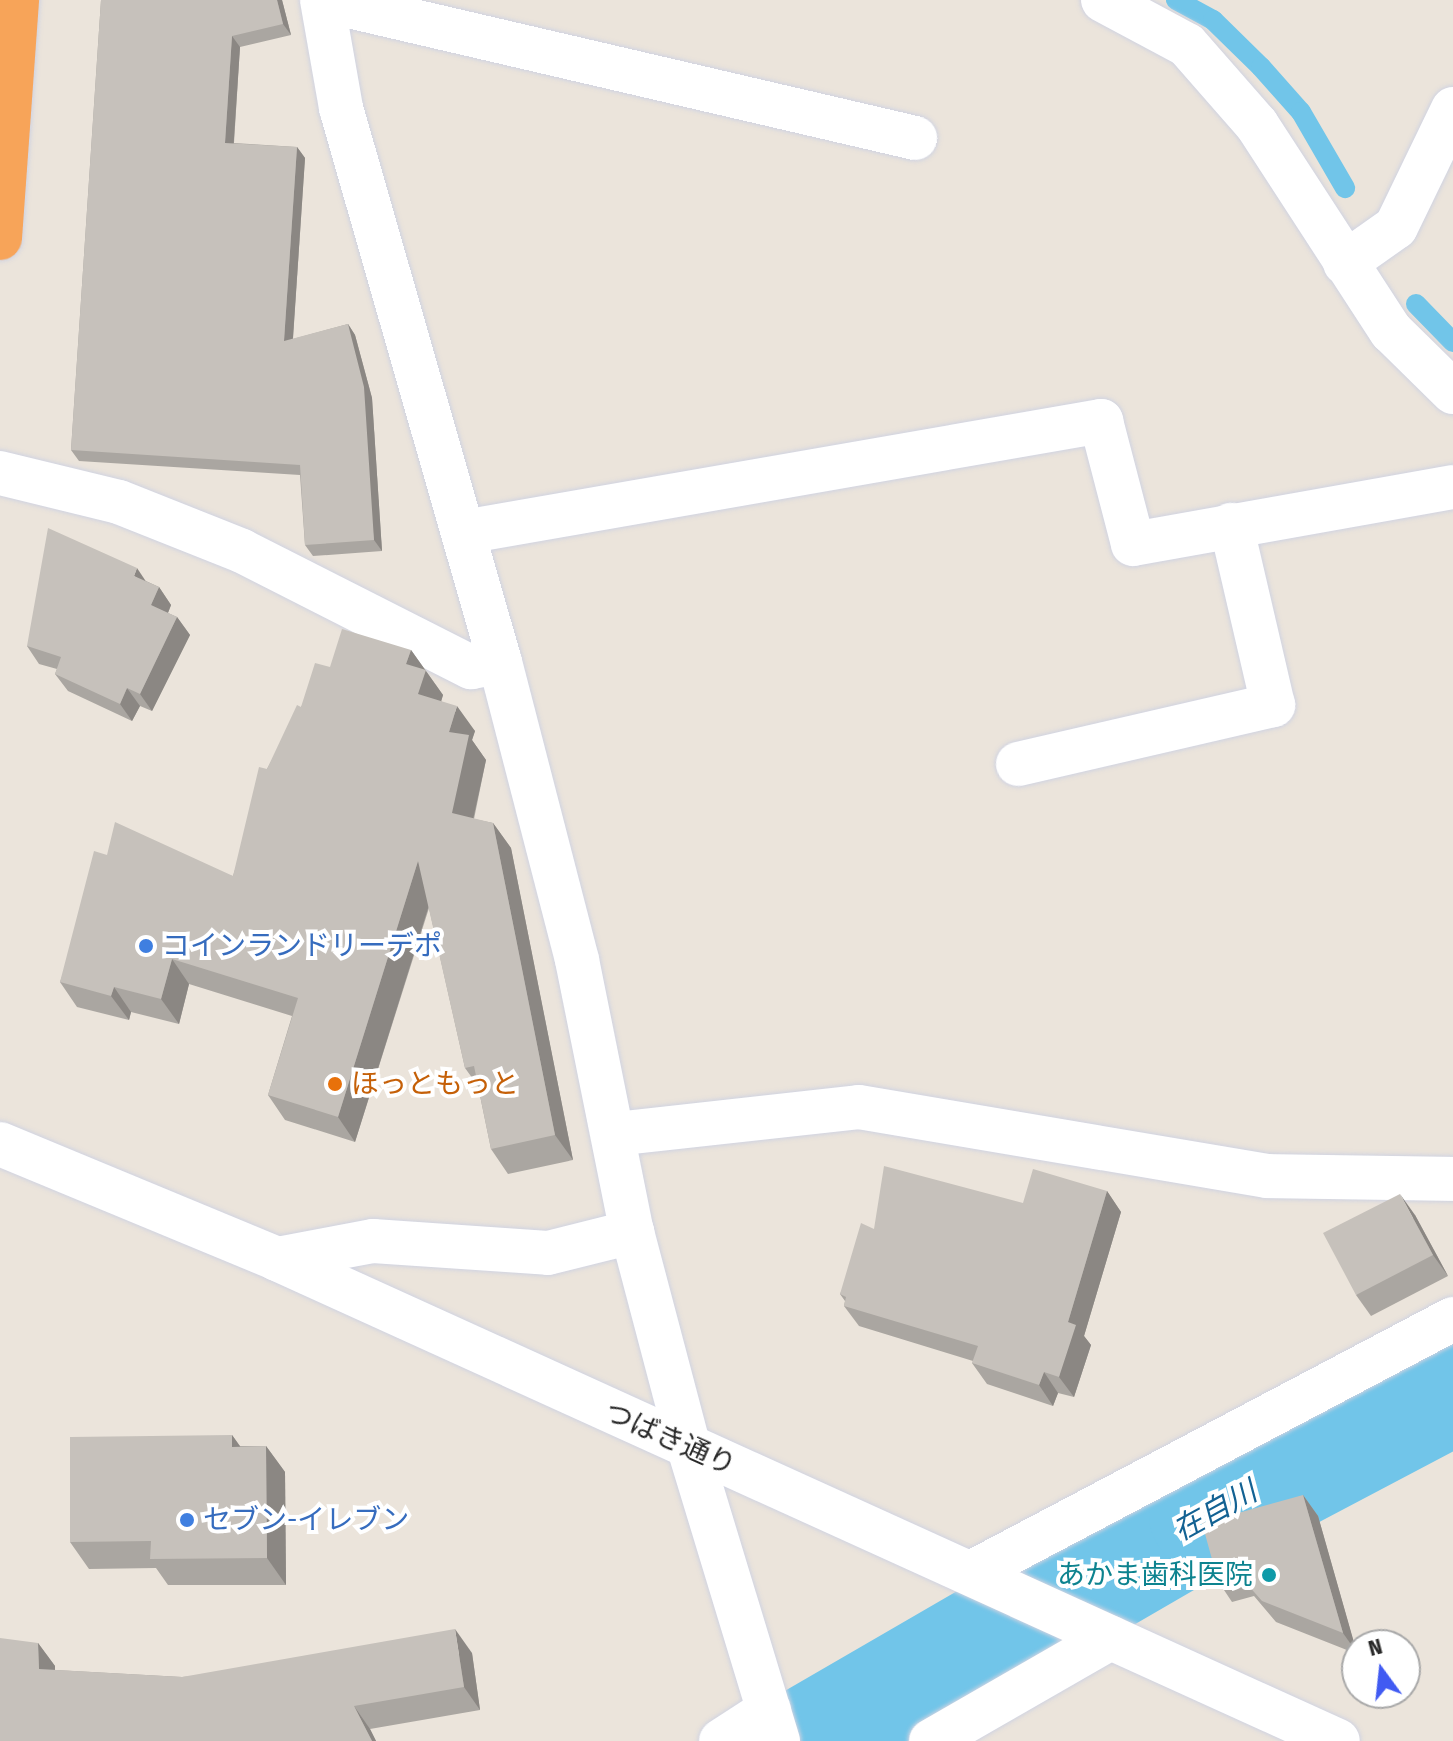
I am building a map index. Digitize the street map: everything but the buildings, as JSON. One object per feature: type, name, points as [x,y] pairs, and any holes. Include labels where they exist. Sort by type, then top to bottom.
[{"type":"highway","points":[[0,238],[17,0]]},
{"type":"street","points":[[721,1741],[774,1728],[689,1448],[632,1232],[615,1134],[577,960],[464,532],[341,108],[323,0],[915,138]]},
{"type":"street","points":[[1103,0],[1187,45],[1257,125],[1391,331],[1453,392]]},
{"type":"street","points":[[1345,263],[1396,227],[1453,109]]},
{"type":"street","points":[[464,532],[1101,421],[1133,544],[1453,487]]},
{"type":"street","points":[[0,473],[119,502],[242,551],[471,667],[500,662]]},
{"type":"street","points":[[1018,764],[1273,705],[1231,525]]},
{"type":"street","points":[[615,1134],[859,1107],[1267,1176],[1453,1179]]},
{"type":"street","name":"つばき通り","points":[[0,1144],[277,1259],[1338,1741]]},
{"type":"street","points":[[277,1259],[373,1241],[548,1253],[632,1232]]},
{"type":"street","points":[[990,1582],[1453,1319]]},
{"type":"street","points":[[931,1741],[1097,1632]]},
{"type":"waterway","points":[[1176,0],[1213,20],[1261,67],[1301,112],[1345,188]]},
{"type":"waterway","points":[[1416,304],[1453,342]]},
{"type":"waterway","name":"在自川","points":[[816,1741],[1208,1514],[1453,1385]]},
{"type":"place","name":"コインランドリーデポ","points":[[146,946]]},
{"type":"place","name":"ほっともっと","points":[[335,1084]]},
{"type":"place","name":"セブン-イレブン","points":[[187,1520]]},
{"type":"place","name":"あかま歯科医院","points":[[1269,1575]]}]
